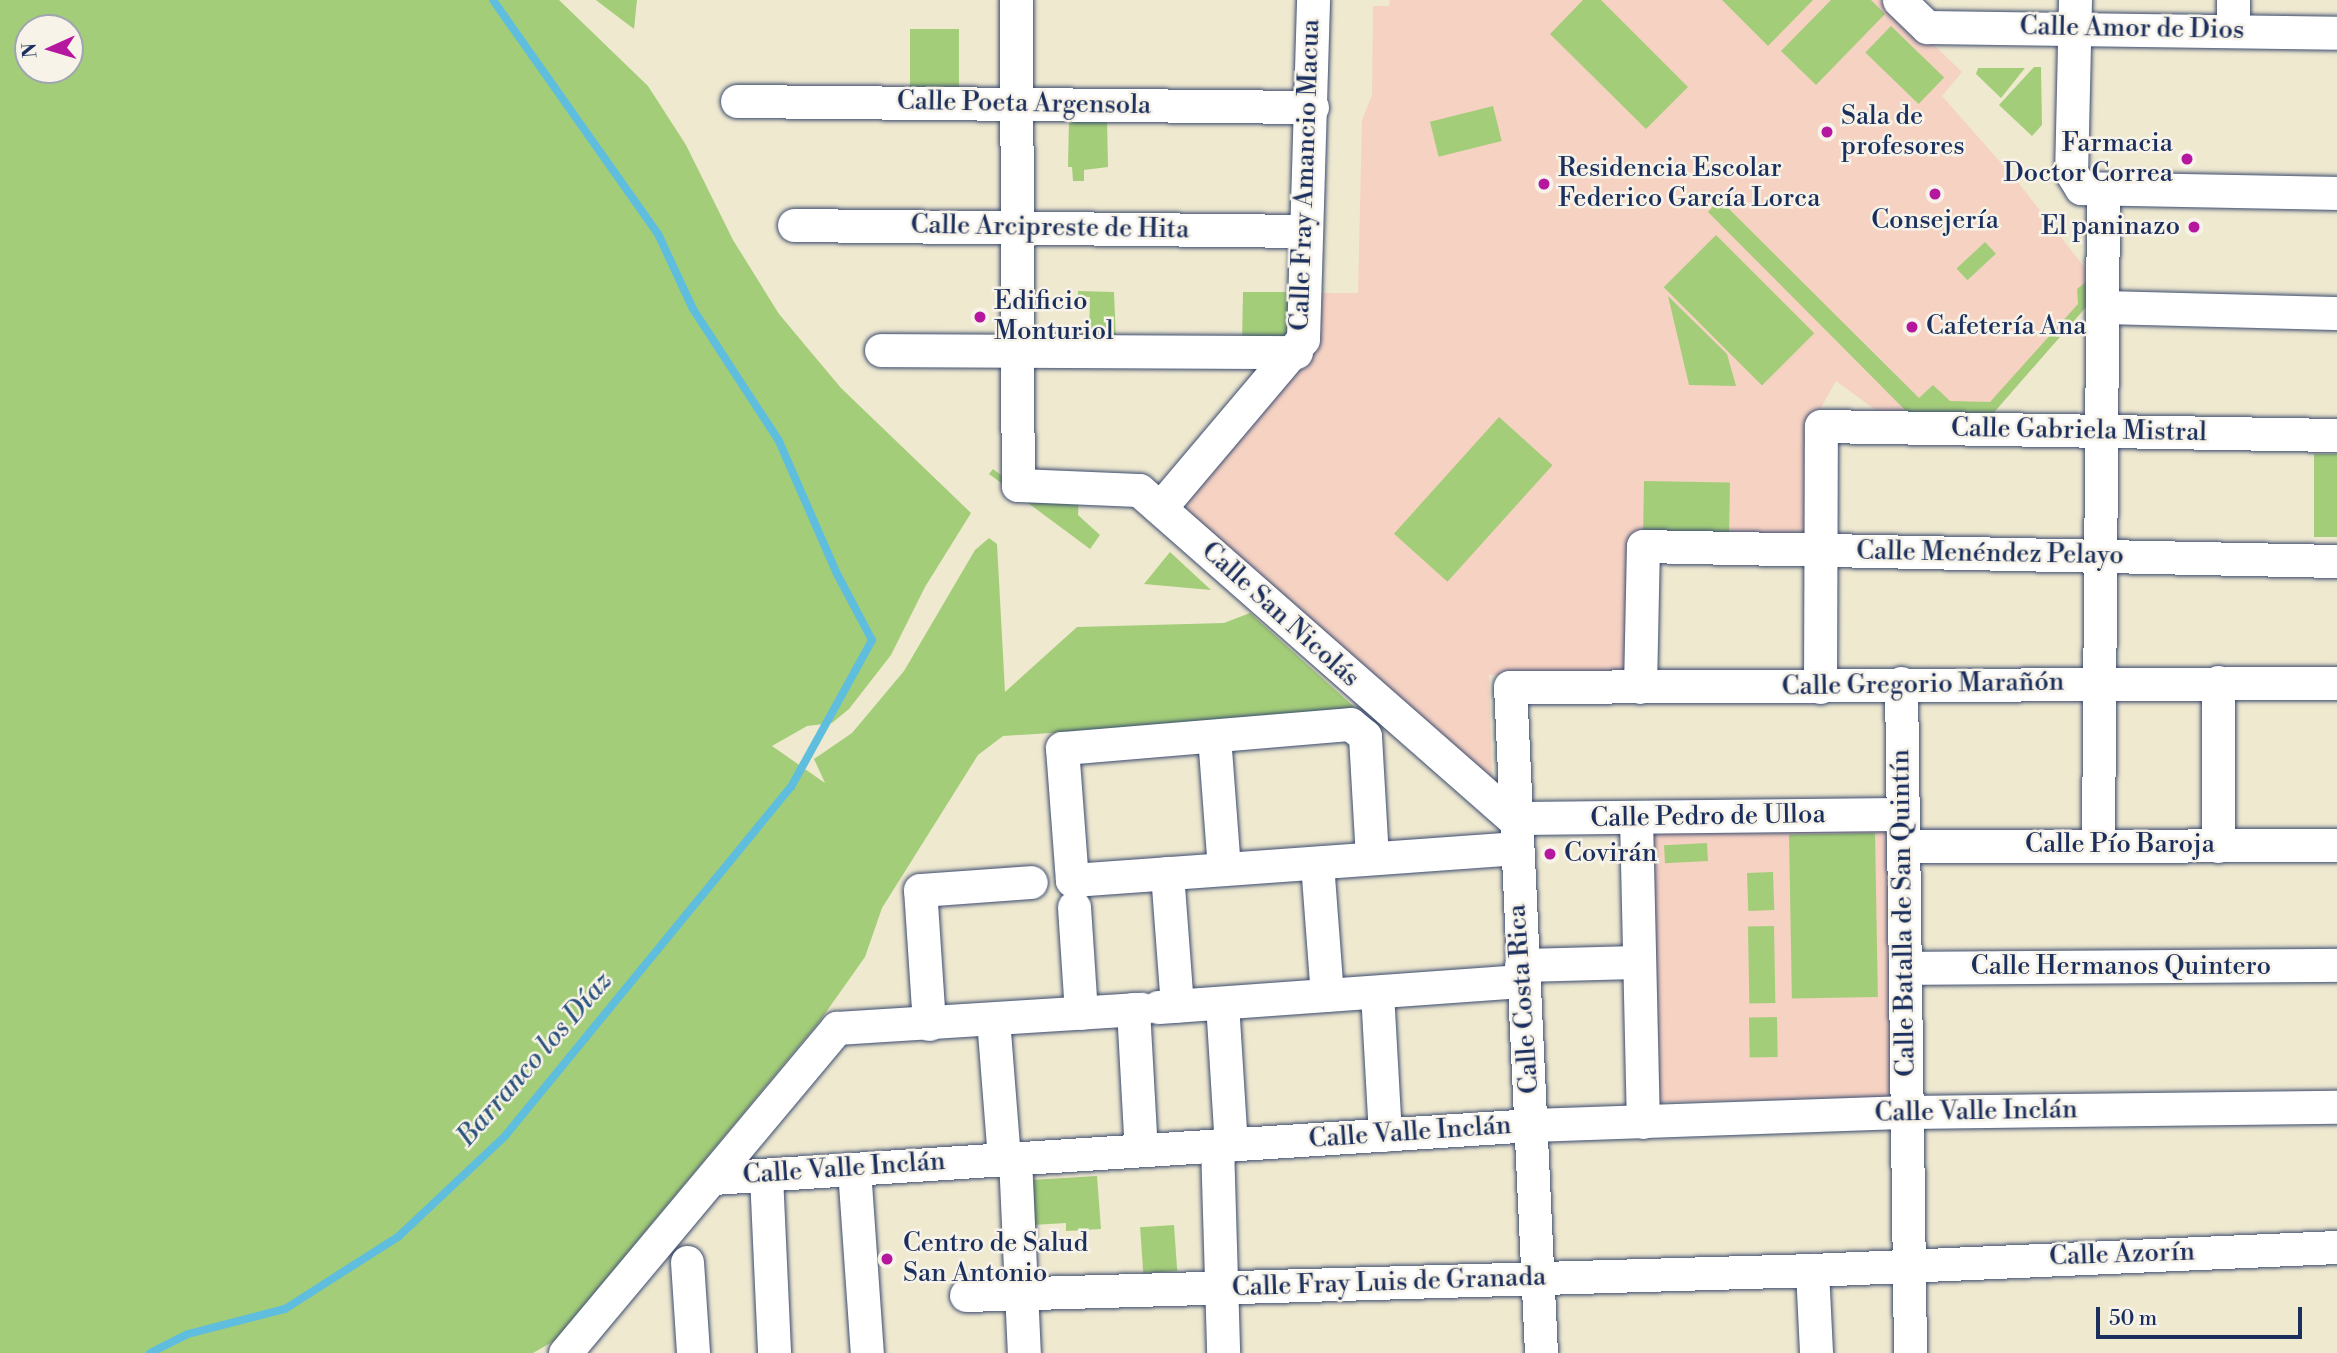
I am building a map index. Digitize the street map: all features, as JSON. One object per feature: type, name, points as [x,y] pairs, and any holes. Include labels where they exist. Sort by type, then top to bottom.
[{"type":"street","points":[[1015,351],[1016,0]]},
{"type":"street","name":"Calle Fray Amancio Macua","points":[[1160,508],[1296,352],[1306,323],[1313,0]]},
{"type":"street","name":"Calle Amor de Dios","points":[[1899,0],[1927,27],[2074,14],[2233,15],[2337,33]]},
{"type":"street","points":[[2074,14],[2071,172],[2081,188],[2337,192]]},
{"type":"street","name":"Calle Poeta Argensola","points":[[737,102],[1312,107]]},
{"type":"street","points":[[2098,845],[2103,189]]},
{"type":"street","name":"Calle Arcipreste de Hita","points":[[794,225],[1306,231]]},
{"type":"street","points":[[2102,307],[2337,313]]},
{"type":"street","points":[[881,350],[1296,352]]},
{"type":"street","name":"Calle San Nicolás","points":[[1015,351],[1018,485],[1139,490],[1514,833]]},
{"type":"street","name":"Calle Gabriela Mistral","points":[[1820,551],[1821,426],[2337,435]]},
{"type":"street","name":"Calle Menéndez Pelayo","points":[[1640,687],[1643,546],[2337,561]]},
{"type":"street","points":[[1820,551],[1820,687]]},
{"type":"street","points":[[2218,682],[2218,845]]},
{"type":"street","name":"Calle Gregorio Marañón","points":[[1510,687],[2337,682]]},
{"type":"street","name":"Calle Batalla de San Quintín","points":[[1901,683],[1908,1112],[1906,1263],[1910,1353]]},
{"type":"street","name":"Calle Costa Rica","points":[[1510,687],[1514,833],[1532,1125],[1541,1353]]},
{"type":"street","points":[[1082,1013],[1062,748],[1350,724],[1365,736],[1372,858]]},
{"type":"street","points":[[1214,736],[1224,869]]},
{"type":"street","points":[[1636,818],[1643,1122]]},
{"type":"street","name":"Calle Pedro de Ulloa","points":[[1073,893],[1167,873],[1372,858],[1514,833],[1636,818],[1903,830]]},
{"type":"street","name":"Calle Pío Baroja","points":[[1903,830],[2098,845],[2337,845]]},
{"type":"street","points":[[1317,863],[1327,995]]},
{"type":"street","points":[[1142,1150],[1152,1008],[1167,873]]},
{"type":"street","points":[[929,1024],[920,890],[1031,882]]},
{"type":"street","points":[[713,1178],[837,1028],[929,1024],[1377,992],[1521,973],[1639,962]]},
{"type":"street","name":"Calle Hermanos Quintero","points":[[1905,968],[2337,965]]},
{"type":"street","points":[[1377,992],[1385,1135]]},
{"type":"street","points":[[1222,1003],[1223,1353]]},
{"type":"street","points":[[993,1019],[1009,1158],[1024,1353]]},
{"type":"street","name":"Calle Valle Inclán","points":[[565,1353],[713,1178],[1532,1125],[1908,1112],[2337,1107]]},
{"type":"street","points":[[854,1169],[867,1353]]},
{"type":"street","points":[[766,1175],[774,1353]]},
{"type":"street","name":"Calle Azorín","points":[[1906,1263],[2337,1247]]},
{"type":"street","points":[[687,1262],[693,1353]]},
{"type":"street","name":"Calle Fray Luis de Granada","points":[[965,1295],[1221,1290],[1538,1277],[1812,1270],[1906,1263]]},
{"type":"street","points":[[1812,1270],[1816,1353]]},
{"type":"shaded area","points":[[1390,0],[1887,0],[1962,72],[1942,96],[2017,181],[2092,277],[2093,299],[1990,417],[1877,411],[1836,381],[1809,429],[1808,535],[1630,535],[1626,672],[1489,675],[1492,779],[1189,516],[1187,508],[1188,499],[1320,293],[1358,293],[1362,120],[1372,95],[1373,6],[1389,6]]},
{"type":"shaded area","points":[[1887,825],[1892,1098],[1652,1102],[1647,829]]},
{"type":"green space","points":[[0,0],[559,0],[648,86],[686,145],[733,240],[779,314],[841,388],[971,513],[925,587],[891,655],[849,709],[832,723],[807,726],[772,746],[825,783],[814,759],[852,733],[904,671],[975,550],[989,538],[997,544],[1005,692],[1077,627],[1224,623],[1250,613],[1361,713],[1003,736],[978,755],[882,908],[865,957],[819,1022],[554,1341],[533,1353],[0,1353]]},
{"type":"green space","points":[[596,0],[637,0],[634,29],[605,7]]},
{"type":"green space","points":[[1583,0],[1601,0],[1688,87],[1646,129],[1550,34]]},
{"type":"green space","points":[[1722,0],[1813,0],[1768,46]]},
{"type":"green space","points":[[1831,0],[1871,0],[1885,14],[1816,85],[1781,51]]},
{"type":"green space","points":[[1891,26],[1944,77],[1919,104],[1865,53]]},
{"type":"green space","points":[[910,29],[959,29],[959,90],[910,90]]},
{"type":"green space","points":[[2034,67],[2041,67],[2042,125],[2032,136],[1999,105]]},
{"type":"green space","points":[[1978,68],[2025,68],[2001,98],[1976,74]]},
{"type":"green space","points":[[1493,106],[1502,141],[1439,157],[1430,122]]},
{"type":"green space","points":[[1069,119],[1107,119],[1108,167],[1084,170],[1084,181],[1073,181],[1072,167],[1068,167]]},
{"type":"green space","points":[[1719,199],[1919,398],[1933,385],[1950,401],[1990,402],[2078,304],[2077,289],[2092,277],[2093,299],[1990,417],[1909,414],[1708,212]]},
{"type":"green space","points":[[1716,235],[1814,333],[1762,386],[1664,287]]},
{"type":"green space","points":[[1985,242],[1996,254],[1967,280],[1956,269]]},
{"type":"green space","points":[[1078,291],[1114,292],[1116,341],[1089,341],[1090,297],[1078,297]]},
{"type":"green space","points":[[1243,292],[1291,292],[1291,328],[1285,341],[1242,341]]},
{"type":"green space","points":[[1668,296],[1727,354],[1736,386],[1689,385]]},
{"type":"green space","points":[[1499,417],[1553,465],[1447,582],[1394,534]]},
{"type":"green space","points":[[2314,454],[2337,454],[2337,537],[2314,537]]},
{"type":"green space","points":[[993,469],[1020,490],[1079,494],[1078,515],[1100,535],[1090,549],[989,474]]},
{"type":"green space","points":[[1644,481],[1730,483],[1729,536],[1643,535]]},
{"type":"green space","points":[[1170,552],[1211,590],[1144,584]]},
{"type":"green space","points":[[1875,833],[1878,997],[1792,998],[1789,835]]},
{"type":"green space","points":[[1707,843],[1708,861],[1665,863],[1664,845]]},
{"type":"green space","points":[[1773,872],[1774,910],[1748,911],[1747,873]]},
{"type":"green space","points":[[1748,926],[1774,926],[1775,1003],[1749,1003]]},
{"type":"green space","points":[[1749,1017],[1777,1017],[1778,1057],[1750,1057]]},
{"type":"green space","points":[[1097,1176],[1101,1229],[1066,1231],[1066,1223],[1033,1225],[1031,1180]]},
{"type":"green space","points":[[1174,1225],[1177,1271],[1143,1273],[1140,1227]]},
{"type":"waterway","name":"Barranco los Díaz","points":[[150,1353],[188,1334],[285,1309],[399,1236],[505,1136],[791,787],[872,640],[837,574],[779,441],[693,309],[658,234],[493,0]]},
{"type":"place","name":"Sala de profesores","points":[[1827,132]]},
{"type":"place","name":"Farmacia Doctor Correa","points":[[2187,159]]},
{"type":"place","name":"Residencia Escolar Federico García Lorca","points":[[1544,184]]},
{"type":"place","name":"Consejería","points":[[1935,194]]},
{"type":"place","name":"El paninazo","points":[[2194,227]]},
{"type":"place","name":"Edificio Monturiol","points":[[980,317]]},
{"type":"place","name":"Cafetería Ana","points":[[1912,327]]},
{"type":"place","name":"Covirán","points":[[1550,854]]},
{"type":"place","name":"Centro de Salud San Antonio","points":[[887,1259]]}]
